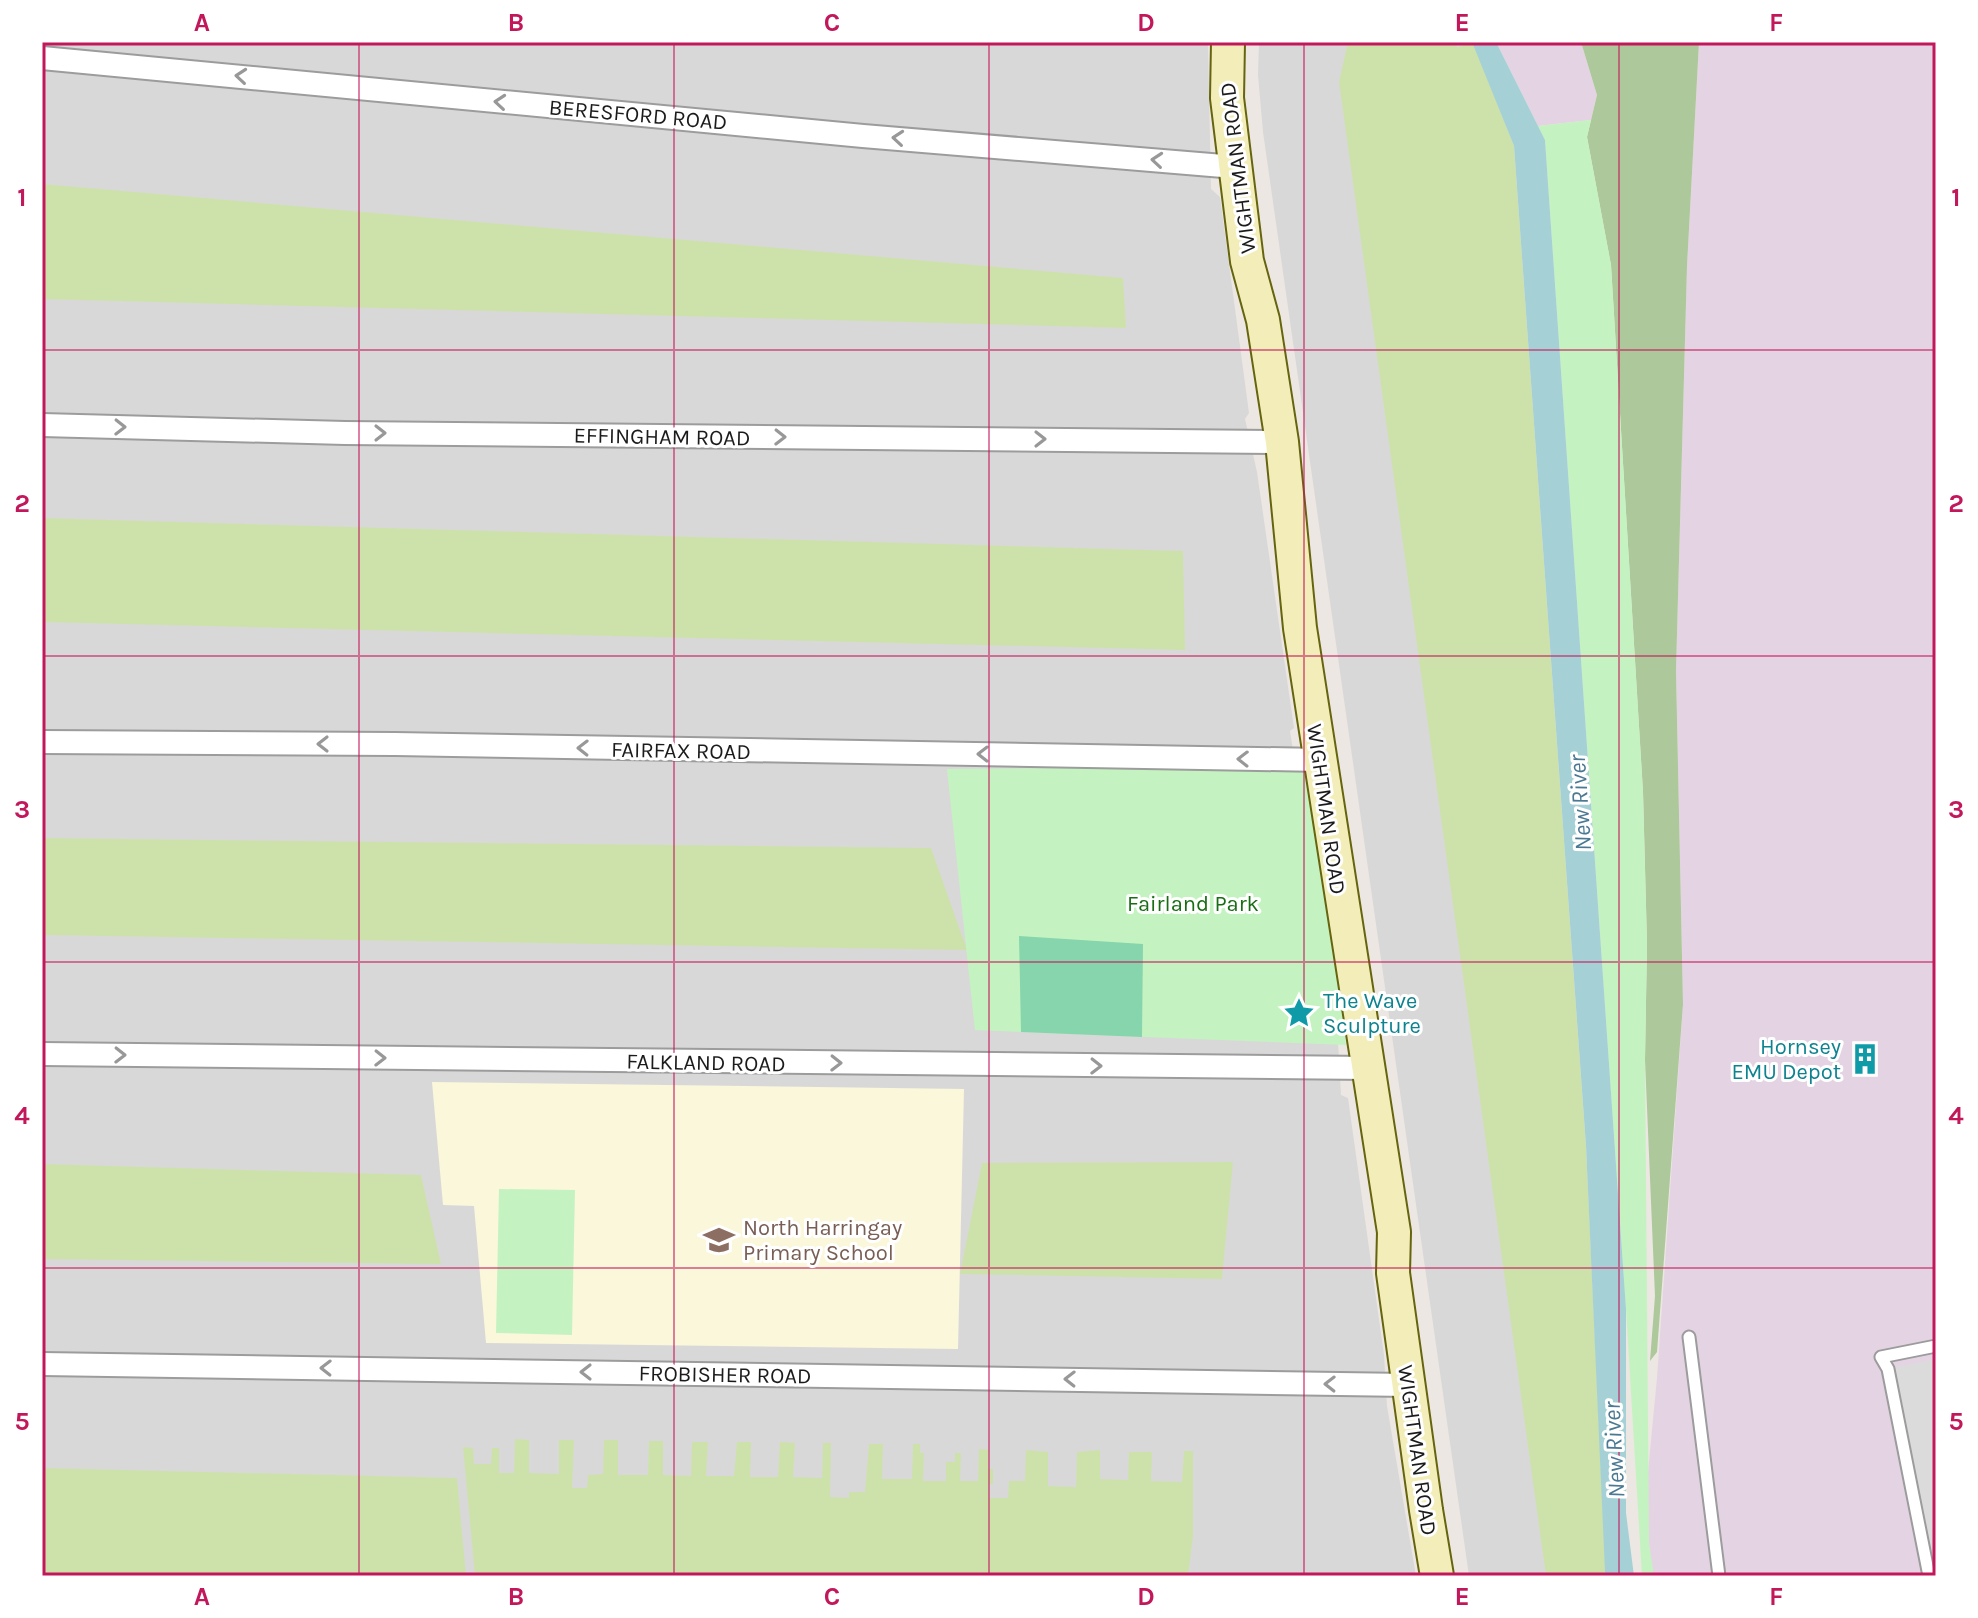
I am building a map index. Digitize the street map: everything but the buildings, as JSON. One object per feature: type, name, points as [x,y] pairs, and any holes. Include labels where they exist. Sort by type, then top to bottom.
[{"type":"main road","name":"WIGHTMAN ROAD","points":[[1228,42],[1227,98],[1247,261],[1263,320],[1282,442],[1300,628],[1394,1232],[1393,1273],[1437,1576]]},
{"type":"street","name":"BERESFORD ROAD","points":[[42,58],[863,136],[1235,167]]},
{"type":"street","name":"EFFINGHAM ROAD","points":[[42,425],[358,433],[1282,442]]},
{"type":"street","name":"FAIRFAX ROAD","points":[[42,742],[395,744],[1321,760]]},
{"type":"street","name":"FALKLAND ROAD","points":[[42,1054],[1370,1068]]},
{"type":"street","name":"FROBISHER ROAD","points":[[42,1364],[1408,1385]]},
{"type":"lane","points":[[1689,1337],[1719,1576]]},
{"type":"lane","points":[[1929,1576],[1888,1369],[1881,1357],[1936,1346]]},
{"type":"shaded area","points":[[42,42],[1208,42],[1211,189],[1220,197],[1249,413],[1245,419],[1257,472],[1294,728],[1290,731],[1338,1042],[1341,1095],[1348,1098],[1384,1355],[1387,1406],[1416,1576],[42,1576]]},
{"type":"shaded area","points":[[1259,42],[1473,42],[1457,47],[1595,1576],[1469,1576],[1263,132],[1258,75]]},
{"type":"shaded area","points":[[1496,42],[1581,42],[1597,95],[1591,120],[1538,126]]},
{"type":"shaded area","points":[[1699,42],[1936,42],[1936,1576],[1652,1576],[1645,1503],[1657,1378],[1683,1004],[1676,671],[1687,266]]},
{"type":"shaded area","name":"North Harringay Primary School","points":[[432,1082],[964,1089],[958,1349],[486,1343],[474,1206],[443,1205]]},
{"type":"shaded area","points":[[1936,1359],[1936,1568],[1929,1569],[1888,1369]]},
{"type":"green space","points":[[1348,42],[1454,42],[1457,47],[1473,42],[1514,146],[1586,1146],[1606,1576],[1546,1576],[1339,82]]},
{"type":"green space","points":[[1581,42],[1699,42],[1687,266],[1676,671],[1683,1004],[1657,1352],[1650,1361],[1655,1296],[1645,1060],[1647,944],[1643,792],[1611,265],[1587,137],[1597,95]]},
{"type":"green space","points":[[1591,120],[1587,137],[1611,265],[1643,792],[1647,944],[1649,1544],[1654,1576],[1642,1576],[1545,140],[1538,126]]},
{"type":"green space","points":[[42,184],[1123,278],[1126,328],[42,299]]},
{"type":"green space","points":[[42,518],[1183,551],[1185,650],[42,622]]},
{"type":"green space","name":"Fairland Park","points":[[1315,766],[1346,1045],[975,1030],[947,769]]},
{"type":"green space","points":[[42,838],[931,848],[967,950],[42,935]]},
{"type":"green space","points":[[1019,936],[1143,944],[1142,1037],[1021,1032]]},
{"type":"green space","points":[[1233,1162],[1222,1279],[960,1274],[982,1163]]},
{"type":"green space","points":[[42,1164],[421,1175],[441,1264],[42,1259]]},
{"type":"green space","points":[[499,1189],[575,1190],[572,1335],[496,1333]]},
{"type":"green space","points":[[515,1439],[529,1440],[529,1473],[559,1474],[559,1440],[574,1440],[572,1488],[587,1488],[588,1475],[603,1474],[604,1440],[618,1440],[618,1475],[648,1475],[649,1441],[663,1441],[663,1475],[691,1476],[692,1442],[708,1442],[706,1476],[734,1476],[737,1442],[751,1442],[750,1477],[778,1477],[780,1442],[795,1443],[793,1477],[822,1478],[823,1443],[831,1443],[830,1497],[849,1498],[849,1492],[865,1492],[869,1444],[883,1444],[882,1479],[912,1479],[913,1444],[920,1444],[920,1453],[924,1453],[923,1481],[946,1481],[946,1462],[955,1462],[955,1453],[961,1453],[960,1481],[978,1481],[979,1449],[989,1450],[988,1469],[993,1469],[993,1484],[989,1484],[989,1498],[1008,1498],[1009,1481],[1025,1481],[1026,1450],[1048,1452],[1048,1486],[1076,1487],[1077,1452],[1100,1450],[1100,1479],[1128,1480],[1129,1452],[1152,1452],[1151,1481],[1182,1482],[1184,1451],[1193,1451],[1193,1536],[1188,1576],[475,1576],[463,1447],[473,1448],[474,1464],[491,1464],[492,1448],[499,1448],[499,1473],[514,1473]]},
{"type":"green space","points":[[42,1468],[457,1478],[466,1576],[42,1576]]},
{"type":"water","name":"New River","points":[[1472,42],[1496,42],[1545,140],[1626,1309],[1626,1513],[1634,1576],[1606,1576],[1605,1572],[1586,1146],[1514,146]]},
{"type":"place","name":"The Wave Sculpture","points":[[1299,1013]]},
{"type":"place","name":"Hornsey EMU Depot","points":[[1865,1059]]},
{"type":"place","name":"North Harringay Primary School","points":[[719,1240]]}]
